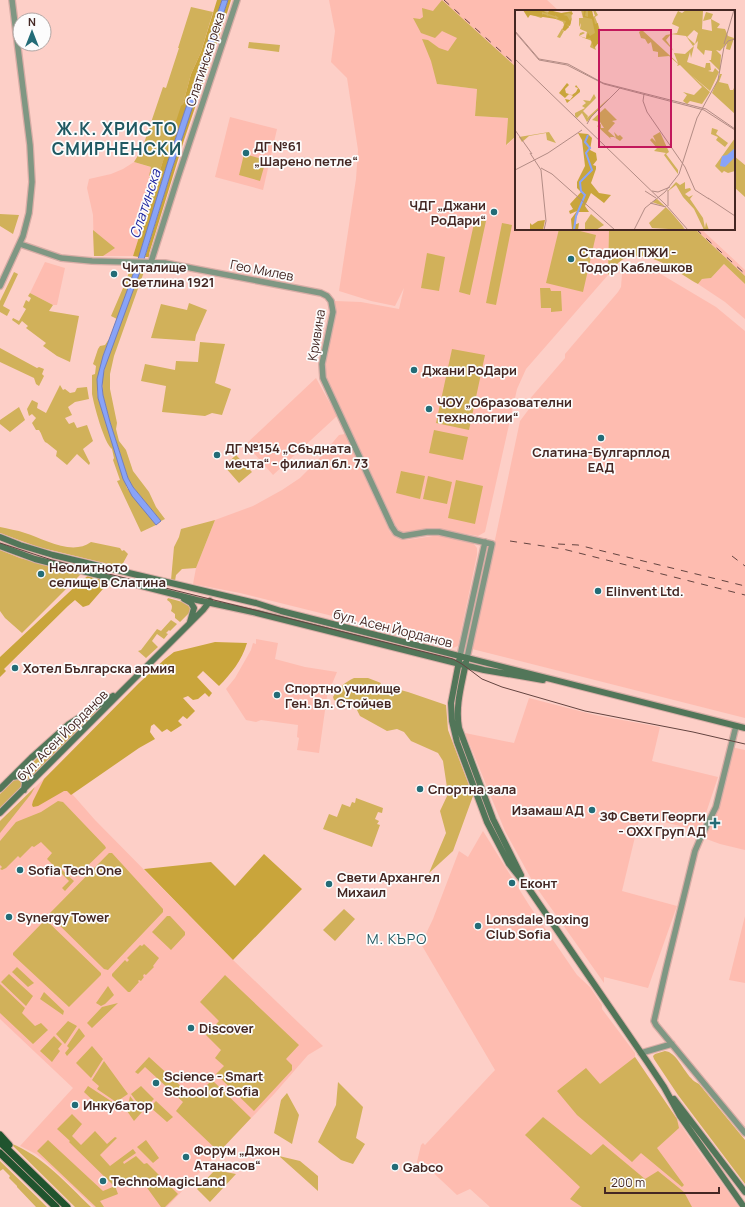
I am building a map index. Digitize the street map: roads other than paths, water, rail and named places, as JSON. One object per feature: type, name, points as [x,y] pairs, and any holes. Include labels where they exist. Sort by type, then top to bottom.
[{"type":"highway","points":[[0,1135],[14,1150],[25,1166]]},
{"type":"highway","points":[[0,1142],[67,1207]]},
{"type":"highway","points":[[0,1153],[46,1197],[54,1207]]},
{"type":"highway","points":[[0,1157],[16,1169]]},
{"type":"main road","points":[[0,537],[25,547],[53,555],[213,594]]},
{"type":"main road","points":[[0,546],[35,559],[210,603]]},
{"type":"main road","name":"бул. Асен Йорданов","points":[[0,813],[210,603],[213,594],[256,603],[281,611],[745,728]]},
{"type":"main road","points":[[178,595],[189,601],[193,606],[194,611],[189,624]]},
{"type":"main road","name":"бул. Асен Йорданов","points":[[210,603],[458,664],[576,686]]},
{"type":"main road","points":[[460,656],[451,703],[453,729],[487,822],[509,864],[529,889],[664,1087],[745,1192]]},
{"type":"main road","points":[[467,658],[458,703],[459,728],[493,819],[529,889]]},
{"type":"main road","name":"бул. Асен Йорданов","points":[[0,789],[69,724],[123,690]]},
{"type":"main road","points":[[11,778],[18,776],[23,778],[25,782],[24,790]]},
{"type":"main road","points":[[664,1087],[680,1116],[744,1207]]},
{"type":"street","points":[[0,286],[24,236],[30,208],[32,161],[12,0]]},
{"type":"street","name":"Слатинска река","points":[[149,262],[237,0]]},
{"type":"street","name":"Гео Милев","points":[[20,244],[61,258],[92,261],[167,263],[321,293],[327,296],[331,301]]},
{"type":"street","name":"Кривина","points":[[331,301],[333,312],[322,364],[323,378],[392,527],[396,533],[404,536],[427,532],[440,532],[485,542]]},
{"type":"street","points":[[460,656],[485,542],[492,544],[467,658]]},
{"type":"street","points":[[736,726],[716,807],[701,837],[696,852],[654,1017],[656,1025],[745,1133]]},
{"type":"street","points":[[641,1053],[672,1044]]},
{"type":"water","points":[[222,0],[228,0],[172,169],[141,269],[104,370],[102,386],[103,395],[128,478],[133,487],[161,521],[156,525],[132,496],[123,479],[98,398],[97,379],[103,356],[135,269],[168,161]]},
{"type":"tram line","points":[[0,543],[52,560],[453,659],[482,679],[502,687],[585,711],[693,732],[745,744]]},
{"type":"railway","points":[[444,0],[515,64]]},
{"type":"railway","points":[[697,230],[745,274]]},
{"type":"railway","points":[[510,541],[563,549],[745,595]]},
{"type":"railway","points":[[558,544],[578,545],[745,586]]},
{"type":"railway","points":[[732,556],[745,566]]},
{"type":"place","name":"ДГ №61 „Шарено петле“","points":[[246,153]]},
{"type":"place","name":"ЧДГ „Джани РоДари“","points":[[494,212]]},
{"type":"place","name":"Стадион ПЖИ - Тодор Каблешков","points":[[571,259]]},
{"type":"place","name":"Читалище Светлина 1921","points":[[114,274]]},
{"type":"place","name":"Джани РоДари","points":[[414,370]]},
{"type":"place","name":"ЧОУ „Образователни технологии“","points":[[429,409]]},
{"type":"place","name":"Слатина-Булгарплод ЕАД","points":[[601,438]]},
{"type":"place","name":"ДГ №154 „Сбъдната мечта“ - филиал бл. 73","points":[[217,455]]},
{"type":"place","name":"Неолитното селище в Слатина","points":[[41,574]]},
{"type":"place","name":"Elinvent Ltd.","points":[[598,591]]},
{"type":"place","name":"Хотел Българска армия","points":[[15,668]]},
{"type":"place","name":"Спортно училище Ген. Вл. Стойчев","points":[[277,695]]},
{"type":"place","name":"Спортна зала","points":[[420,789]]},
{"type":"place","name":"Изамаш АД","points":[[592,810]]},
{"type":"place","name":"ЗФ Свети Георги - ОХХ Груп АД","points":[[715,823]]},
{"type":"place","name":"Sofia Tech One","points":[[20,870]]},
{"type":"place","name":"Еконт","points":[[512,883]]},
{"type":"place","name":"Свети Архангел Михаил","points":[[329,884]]},
{"type":"place","name":"Synergy Tower","points":[[9,917]]},
{"type":"place","name":"Lonsdale Boxing Club Sofia","points":[[478,926]]},
{"type":"place","name":"Discover","points":[[191,1028]]},
{"type":"place","name":"Science - Smart School of Sofia","points":[[156,1083]]},
{"type":"place","name":"Инкубатор","points":[[75,1105]]},
{"type":"place","name":"Форум „Джон Атанасов“","points":[[186,1157]]},
{"type":"place","name":"Gabco","points":[[395,1167]]},
{"type":"place","name":"TechnoMagicLand","points":[[103,1181]]},
{"type":"district","name":"Ж.К. ХРИСТО СМИРНЕНСКИ","points":[[117,139]]},
{"type":"district","name":"М. КЪРО","points":[[397,939]]},
{"type":"water label","name":"Слатинска","points":[[145,204]]}]
